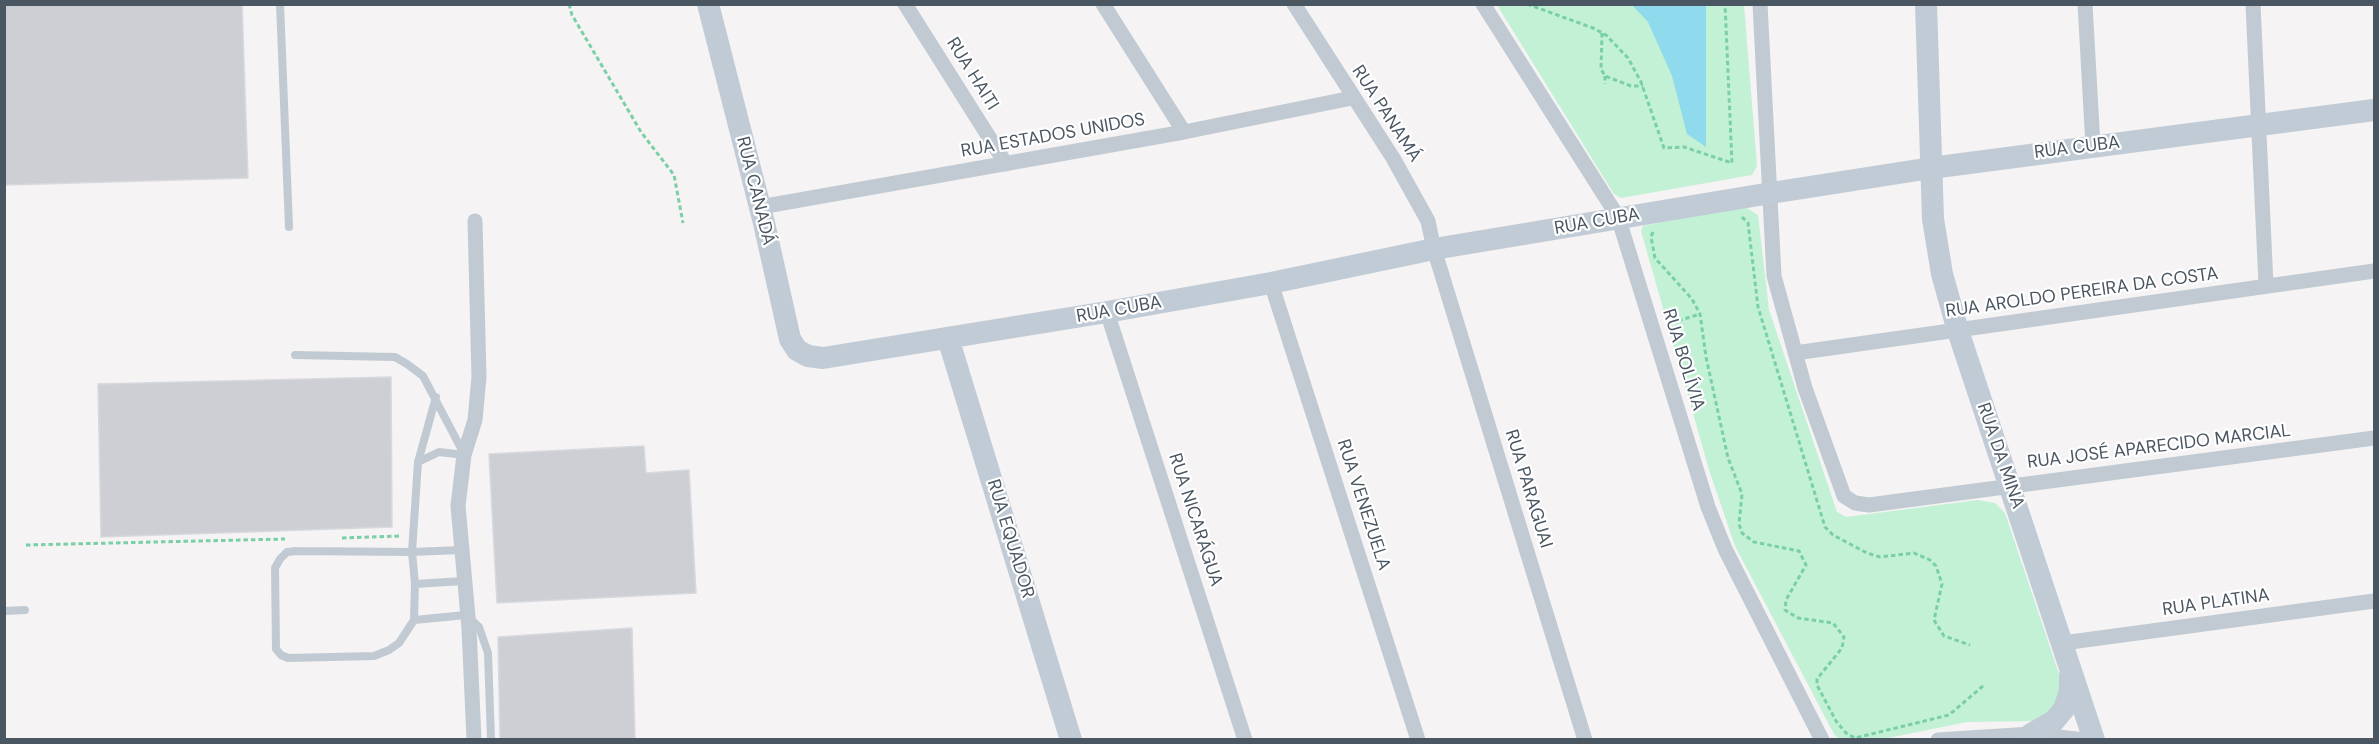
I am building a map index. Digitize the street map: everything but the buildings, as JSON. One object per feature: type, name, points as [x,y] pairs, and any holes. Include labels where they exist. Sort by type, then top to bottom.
[{"type":"street","name":"RUA CANADÁ","points":[[708,4],[760,207],[790,339],[797,350],[808,356],[823,358]]},
{"type":"street","name":"RUA HAITI","points":[[905,4],[1006,164]]},
{"type":"street","points":[[1103,4],[1184,132]]},
{"type":"street","name":"RUA PANAMÁ","points":[[1294,4],[1352,98],[1393,158],[1428,221],[1434,249]]},
{"type":"street","name":"RUA BOLÍVIA","points":[[1483,4],[1618,217],[1708,507],[1725,549],[1822,740]]},
{"type":"street","points":[[1760,4],[1774,276],[1795,353]]},
{"type":"street","name":"RUA DA MINA","points":[[1926,4],[1934,219],[1942,274],[1958,332],[2094,740]]},
{"type":"street","points":[[2085,4],[2093,146]]},
{"type":"street","points":[[2253,4],[2266,285]]},
{"type":"street","name":"RUA ESTADOS UNIDOS","points":[[760,207],[1184,132],[1352,98]]},
{"type":"street","name":"RUA CUBA","points":[[823,358],[1271,283],[1434,249],[1618,217],[1931,168],[2374,110]]},
{"type":"street","points":[[474,740],[469,628],[466,615],[458,506],[464,455],[475,420],[479,377],[475,221]]},
{"type":"street","name":"RUA PARAGUAI","points":[[1434,249],[1585,740]]},
{"type":"street","name":"RUA AROLDO PEREIRA DA COSTA","points":[[1795,353],[1958,332],[2266,285],[2374,271]]},
{"type":"street","name":"RUA VENEZUELA","points":[[1271,283],[1418,740]]},
{"type":"street","name":"RUA NICARÁGUA","points":[[1107,312],[1245,740]]},
{"type":"street","name":"RUA EQUADOR","points":[[948,338],[1071,740]]},
{"type":"street","name":"RUA JOSÉ APARECIDO MARCIAL","points":[[1795,353],[1844,496],[1855,503],[1869,505],[2374,438]]},
{"type":"street","name":"RUA PLATINA","points":[[2067,654],[2374,601]]},
{"type":"street","points":[[2031,734],[2054,721],[2064,709],[2070,691],[2067,654]]},
{"type":"street","points":[[1938,740],[2031,734],[2085,740]]},
{"type":"lane","points":[[280,4],[289,228]]},
{"type":"lane","points":[[295,355],[395,357],[423,376],[464,455]]},
{"type":"lane","points":[[436,398],[418,462],[412,552],[415,584],[414,620],[399,643],[374,656],[288,658],[276,649],[275,568],[279,559],[287,552],[412,552],[461,550]]},
{"type":"lane","points":[[418,462],[439,452],[464,455]]},
{"type":"lane","points":[[415,584],[463,581]]},
{"type":"lane","points":[[4,611],[26,610]]},
{"type":"lane","points":[[414,620],[466,615],[479,627],[488,653],[491,740]]},
{"type":"path","points":[[569,4],[572,15],[641,132],[674,175],[683,223]]},
{"type":"path","points":[[1527,4],[1567,17],[1602,33],[1628,58],[1643,86],[1664,148],[1684,147],[1732,163],[1725,4]]},
{"type":"path","points":[[1602,33],[1601,69],[1605,76],[1605,84]]},
{"type":"path","points":[[1605,76],[1631,86],[1643,86]]},
{"type":"path","points":[[1736,216],[1744,217],[1748,222],[1758,307],[1826,527],[1858,549],[1880,557],[1914,553],[1930,560],[1936,566],[1942,584],[1934,620],[1938,629],[1951,639],[1970,645]]},
{"type":"path","points":[[1663,230],[1654,232],[1651,237],[1655,258],[1692,299],[1700,314],[1706,357],[1728,458],[1742,494],[1739,524],[1742,533],[1754,542],[1799,551],[1806,565],[1786,600],[1785,610],[1798,618],[1833,623],[1844,637],[1842,648],[1817,679],[1817,685],[1836,721],[1846,733],[1856,738],[1949,715],[1983,686]]},
{"type":"path","points":[[1671,323],[1700,314]]},
{"type":"path","points":[[331,538],[413,536]]},
{"type":"path","points":[[26,545],[296,539]]},
{"type":"green space","points":[[1497,5],[1744,5],[1757,166],[1752,175],[1621,198],[1614,194]]},
{"type":"green space","points":[[1744,206],[1758,215],[1769,310],[1837,512],[1846,517],[1978,500],[1995,503],[2005,513],[2062,683],[2062,697],[2039,721],[1967,722],[1883,739],[1839,739],[1834,734],[1735,546],[1710,473],[1641,231],[1643,226]]},
{"type":"water","points":[[1632,5],[1706,5],[1706,147],[1687,134],[1672,76],[1648,22]]}]
